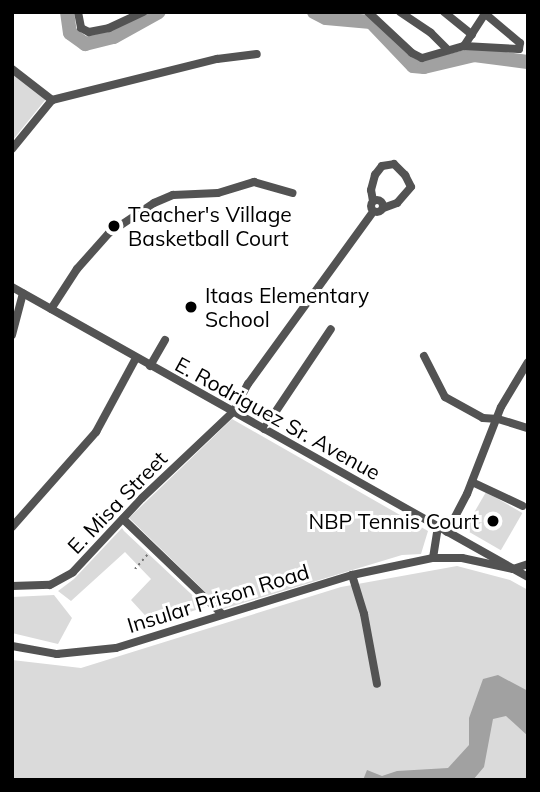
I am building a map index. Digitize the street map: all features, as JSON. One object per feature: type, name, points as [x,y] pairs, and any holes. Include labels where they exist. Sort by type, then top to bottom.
[{"type":"street","points":[[78,12],[81,28],[89,32],[118,25],[144,12]]},
{"type":"street","points":[[368,12],[416,57],[438,55],[447,49],[464,46],[521,47],[484,13],[464,46]]},
{"type":"street","points":[[400,12],[431,33],[447,49]]},
{"type":"street","points":[[444,12],[472,34]]},
{"type":"street","points":[[12,149],[52,100],[217,59],[257,54]]},
{"type":"street","points":[[12,69],[52,100]]},
{"type":"street","points":[[394,164],[405,175],[411,187],[397,203],[379,212],[373,212],[370,204],[373,201],[371,190],[375,175],[382,166],[394,164]]},
{"type":"street","points":[[51,309],[77,269],[109,233],[153,203],[173,195],[218,193],[254,182],[292,193]]},
{"type":"street","points":[[373,201],[382,203],[383,208]]},
{"type":"street","name":"E. Misa Street","points":[[12,586],[51,585],[73,572],[122,519],[233,412],[248,384],[373,212]]},
{"type":"street","name":"E. Rodriguez Sr. Avenue","points":[[12,287],[528,577]]},
{"type":"street","points":[[12,335],[23,293]]},
{"type":"street","points":[[264,429],[331,328]]},
{"type":"street","points":[[150,366],[166,340]]},
{"type":"street","points":[[424,356],[445,397],[483,418],[498,419],[528,429]]},
{"type":"street","points":[[12,527],[96,432],[136,358]]},
{"type":"street","points":[[433,558],[443,530],[472,482],[501,407],[528,362]]},
{"type":"street","points":[[472,482],[523,506]]},
{"type":"street","points":[[122,519],[222,614]]},
{"type":"street","name":"Insular Prison Road","points":[[12,646],[57,654],[116,648],[352,575],[433,558],[461,558],[513,569]]},
{"type":"street","points":[[513,569],[528,564]]},
{"type":"street","points":[[352,575],[364,614],[377,684]]},
{"type":"path","points":[[135,569],[153,549]]},
{"type":"shaded area","points":[[12,74],[46,99],[12,141]]},
{"type":"shaded area","points":[[232,419],[428,531],[421,554],[402,555],[223,609],[129,518]]},
{"type":"shaded area","name":"NBP Tennis Court","points":[[486,492],[522,513],[501,550],[465,529]]},
{"type":"shaded area","points":[[122,528],[205,607],[153,624],[131,600],[151,579],[125,552],[71,601],[58,591],[74,579]]},
{"type":"shaded area","points":[[457,566],[510,580],[528,590],[528,780],[12,780],[12,660],[81,668],[341,587]]},
{"type":"shaded area","points":[[54,595],[72,618],[58,644],[12,633],[12,597]]},
{"type":"shaded area","points":[[498,675],[528,691],[528,736],[506,716],[493,719],[484,767],[473,780],[363,780],[367,770],[382,776],[397,771],[448,768],[469,745],[469,718],[483,679]]},
{"type":"waterway","points":[[67,12],[70,33],[85,44],[114,37],[159,12]]},
{"type":"waterway","points":[[314,12],[326,18],[371,22],[413,66],[424,67],[474,55],[528,62]]},
{"type":"place","name":"Teacher's Village Basketball Court","points":[[114,226]]},
{"type":"place","name":"Itaas Elementary School","points":[[191,307]]},
{"type":"place","name":"NBP Tennis Court","points":[[493,521]]}]
